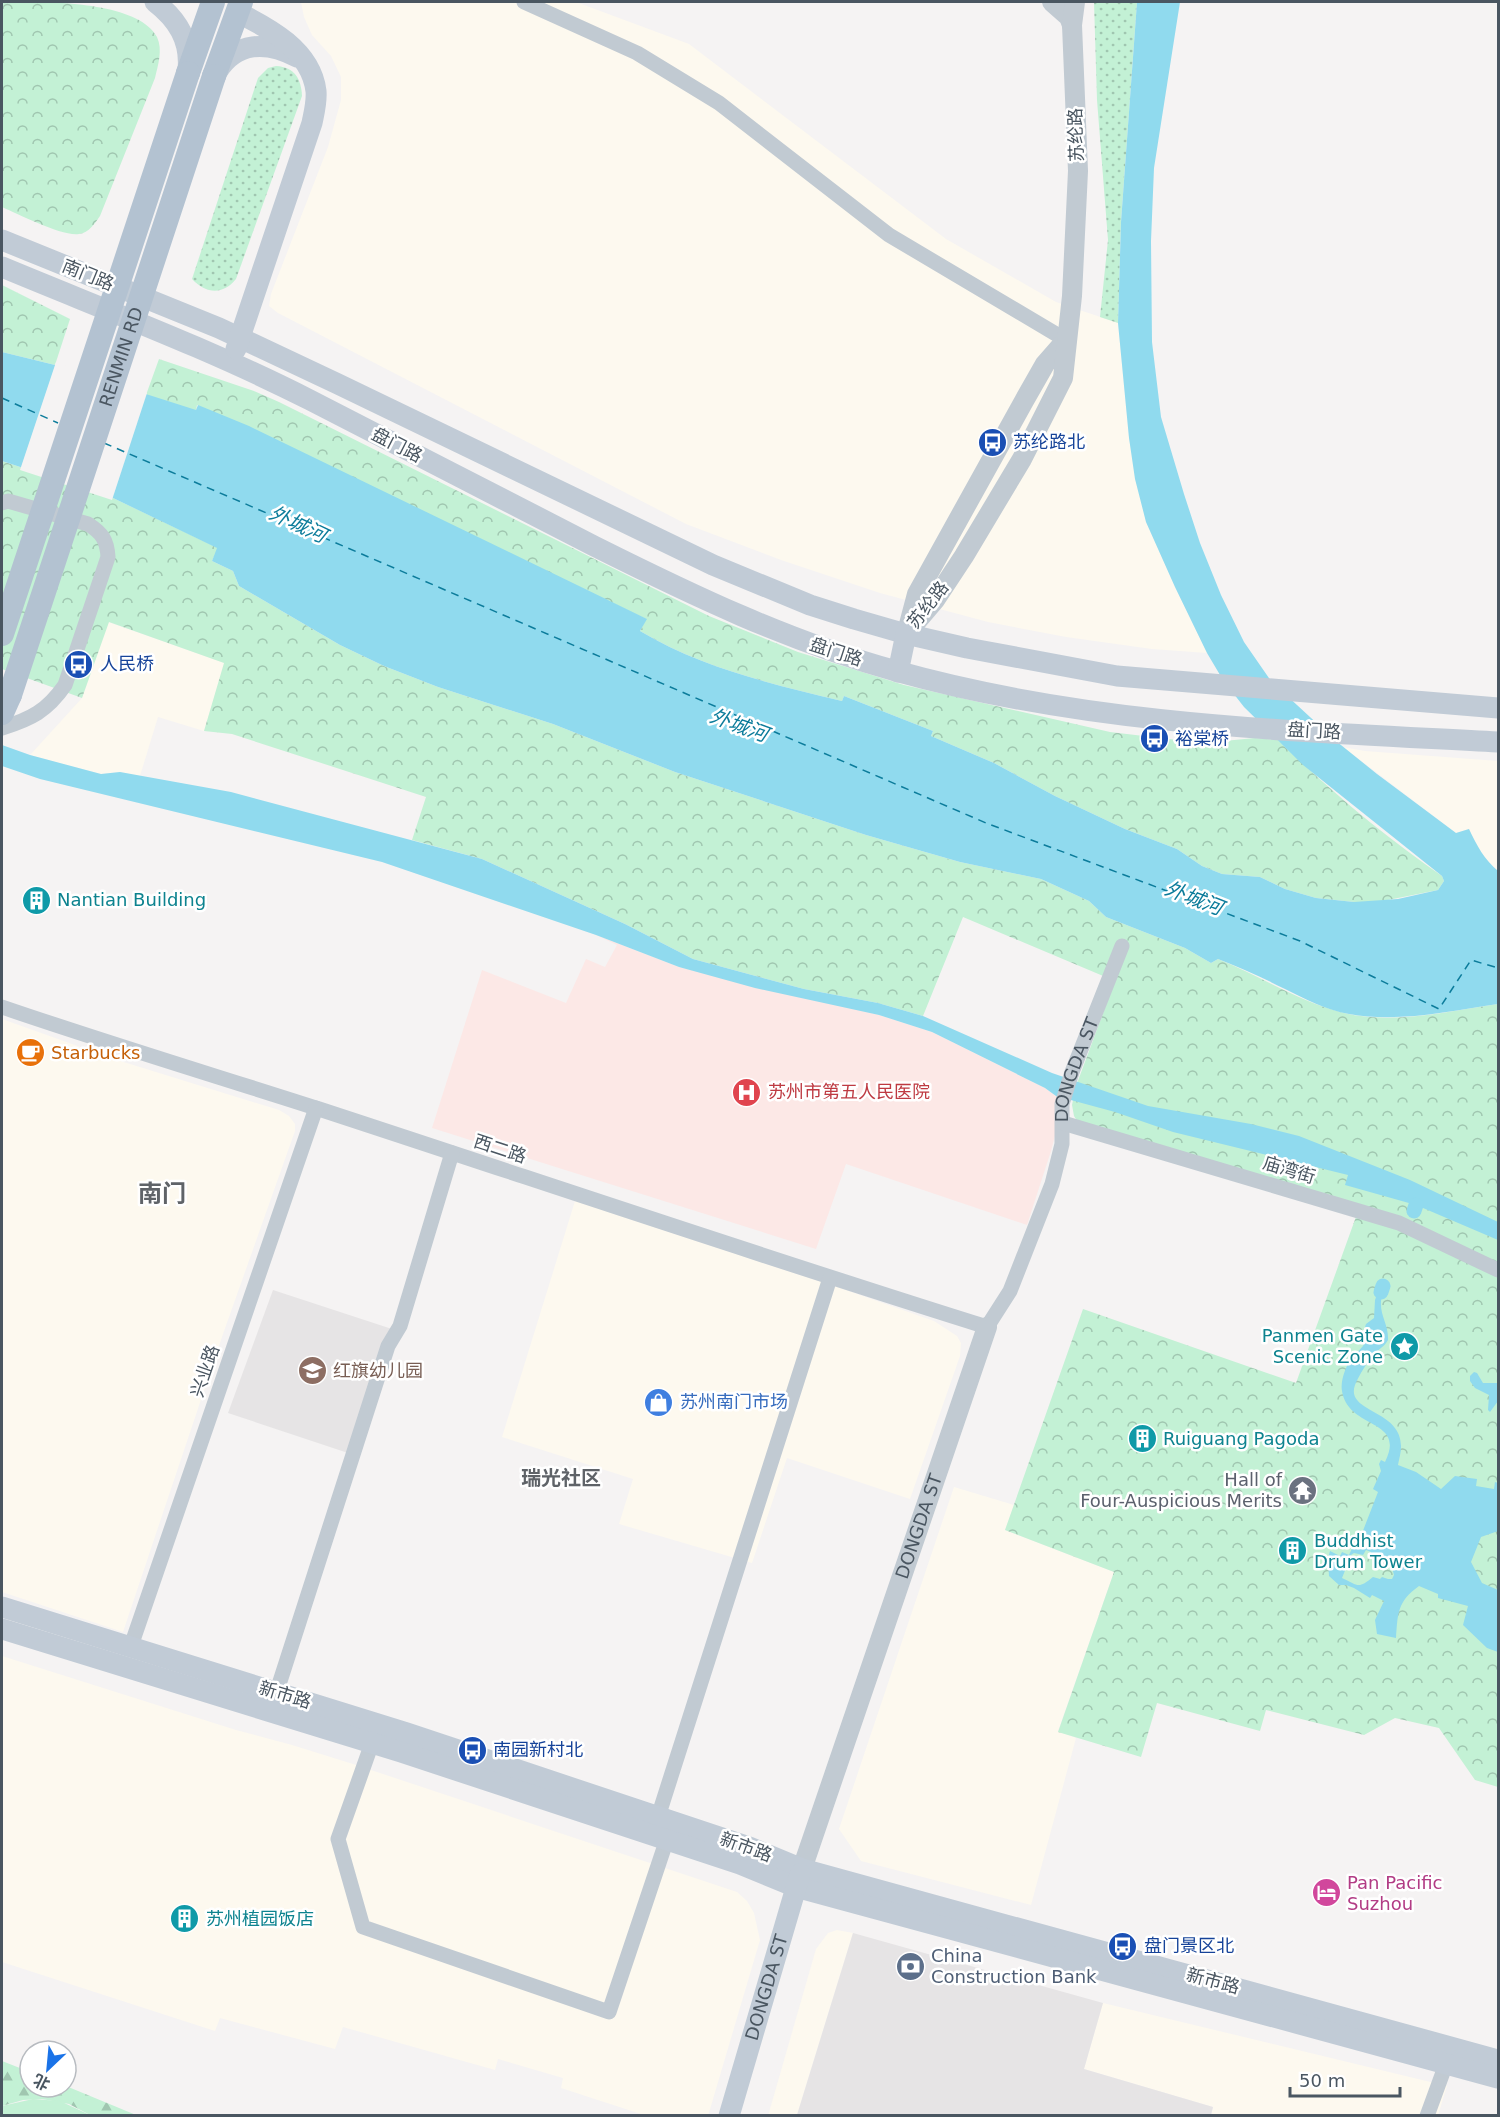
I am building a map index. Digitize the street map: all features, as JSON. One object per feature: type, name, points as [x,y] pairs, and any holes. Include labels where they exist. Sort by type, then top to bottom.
[{"type":"main road","points":[[154,2],[178,24],[185,38],[189,57],[188,73]]},
{"type":"main road","name":"RENMIN RD","points":[[2,634],[188,73],[209,2]]},
{"type":"main road","points":[[231,361],[312,123],[316,91],[307,65],[287,42],[239,7]]},
{"type":"main road","name":"RENMIN RD","points":[[6,704],[214,76],[239,7]]},
{"type":"main road","points":[[214,76],[228,58],[247,47],[276,48],[307,65]]},
{"type":"main road","name":"南门路","points":[[2,240],[240,338]]},
{"type":"main road","name":"南门路","points":[[2,267],[231,361]]},
{"type":"main road","name":"盘门路","points":[[240,338],[712,565],[810,605],[906,634],[1117,676],[1498,708]]},
{"type":"main road","name":"盘门路","points":[[231,361],[706,601],[805,642],[898,672],[1063,707],[1147,718],[1242,727],[1498,742]]},
{"type":"main road","points":[[898,672],[906,634]]},
{"type":"main road","name":"新市路","points":[[2,1607],[131,1646],[372,1743],[740,1864],[1498,2060]]},
{"type":"main road","name":"新市路","points":[[2,1629],[274,1702],[407,1733],[749,1847],[799,1878],[1498,2078]]},
{"type":"main road","name":"DONGDA ST","points":[[729,2115],[799,1878]]},
{"type":"street","points":[[524,2],[637,53],[719,103],[889,235],[1066,340]]},
{"type":"street","points":[[1052,2],[1069,17],[1072,25]]},
{"type":"street","name":"苏纶路","points":[[906,634],[935,600],[1022,459],[1063,378],[1075,249],[1077,171],[1072,25],[1075,2]]},
{"type":"street","name":"苏纶路","points":[[906,634],[922,584],[1045,364],[1066,340]]},
{"type":"street","points":[[2,503],[8,501],[88,524],[100,532],[107,543],[108,557],[65,685],[53,702],[40,713],[2,729]]},
{"type":"street","name":"DONGDA ST","points":[[799,1878],[987,1327],[1010,1291],[1052,1184],[1060,1153],[1062,1104],[1072,1072],[1122,946]]},
{"type":"street","name":"西二路","points":[[2,1008],[987,1327]]},
{"type":"street","name":"兴业路","points":[[131,1646],[316,1108]]},
{"type":"street","name":"庙湾街","points":[[1063,1123],[1399,1223],[1498,1270]]},
{"type":"street","points":[[274,1702],[388,1346],[400,1326],[452,1153]]},
{"type":"street","points":[[658,1817],[830,1278]]},
{"type":"street","points":[[372,1743],[338,1839],[363,1927],[609,2012],[667,1839]]},
{"type":"street","points":[[1427,2115],[1446,2064]]},
{"type":"shaded area","points":[[301,2],[576,2],[689,44],[946,239],[1056,302],[1118,323],[1129,438],[1146,522],[1207,653],[1152,649],[1066,637],[988,622],[880,593],[781,560],[686,524],[278,313],[269,306],[271,294],[328,147],[341,100],[341,77],[331,56],[312,35],[304,17]]},
{"type":"shaded area","points":[[108,622],[225,663],[204,731],[158,717],[140,776],[120,772],[101,774],[30,755],[82,698]]},
{"type":"shaded area","points":[[1343,747],[1365,751],[1498,761],[1498,871],[1479,850],[1469,829],[1456,833]]},
{"type":"shaded area","name":"苏州市第五人民医院","points":[[596,935],[679,967],[879,1015],[932,1032],[1045,1088],[1056,1096],[1059,1120],[1027,1225],[846,1164],[816,1249],[432,1128],[482,970],[566,1003],[586,959],[605,967],[617,945]]},
{"type":"shaded area","points":[[2,1019],[114,1059],[279,1110],[289,1116],[295,1124],[295,1131],[223,1334],[123,1632],[2,1592]]},
{"type":"shaded area","name":"苏州南门市场","points":[[575,1201],[934,1321],[957,1336],[961,1343],[960,1356],[910,1499],[787,1458],[752,1563],[619,1524],[633,1479],[502,1437]]},
{"type":"shaded area","name":"红旗幼儿园","points":[[273,1290],[395,1330],[351,1454],[228,1413]]},
{"type":"shaded area","points":[[954,1487],[1014,1505],[1005,1530],[1114,1572],[1058,1731],[1076,1738],[1031,1905],[861,1861],[839,1829]]},
{"type":"shaded area","points":[[2,1656],[236,1730],[353,1764],[737,1892],[747,1901],[754,1913],[760,1940],[708,2116],[644,2115],[561,2088],[563,2078],[498,2059],[495,2070],[343,2027],[335,2049],[220,2018],[215,2031],[2,1962]]},
{"type":"shaded area","points":[[837,1930],[853,1933],[797,2115],[768,2116],[816,1949],[828,1933]]},
{"type":"shaded area","points":[[853,1933],[1103,2003],[1084,2069],[1213,2107],[1211,2115],[797,2115]]},
{"type":"shaded area","points":[[1103,2003],[1447,2086],[1438,2115],[1211,2116],[1213,2107],[1084,2069]]},
{"type":"green space","points":[[2,2],[63,3],[110,9],[146,25],[159,42],[155,78],[100,216],[86,232],[72,234],[62,232],[2,207]]},
{"type":"green space","points":[[1094,2],[1137,2],[1121,222],[1118,323],[1100,317],[1108,240],[1097,100]]},
{"type":"green space","points":[[276,66],[288,69],[296,75],[302,96],[236,279],[226,288],[209,290],[192,279],[258,78],[268,68]]},
{"type":"green space","points":[[2,285],[70,319],[55,365],[2,352]]},
{"type":"green space","points":[[159,359],[254,391],[279,402],[709,616],[798,652],[904,685],[1110,732],[1203,743],[1255,738],[1278,740],[1357,811],[1442,876],[1444,881],[1438,890],[1378,902],[1354,902],[1316,898],[1285,889],[1260,877],[1222,874],[1202,866],[1177,849],[1125,829],[1055,796],[994,763],[931,736],[933,731],[844,696],[842,701],[790,688],[713,665],[688,655],[640,631],[646,619],[197,405],[196,411],[146,395]]},
{"type":"green space","points":[[2,461],[111,497],[218,548],[212,561],[233,571],[239,586],[340,645],[384,666],[438,687],[553,724],[675,772],[866,835],[960,862],[1041,879],[1089,901],[1106,917],[1185,948],[1211,963],[1218,959],[1296,996],[1344,1013],[1382,1018],[1402,1017],[1498,1004],[1498,1787],[1475,1780],[1439,1728],[1395,1718],[1364,1735],[1266,1710],[1260,1731],[1157,1703],[1141,1757],[1058,1732],[1114,1572],[1005,1530],[1083,1309],[1296,1383],[1357,1214],[1079,1124],[1074,1116],[1072,1105],[1076,1086],[1115,981],[963,917],[923,1016],[878,1003],[804,989],[693,959],[625,924],[482,859],[412,840],[426,797],[232,734],[204,731],[224,663],[109,622],[82,698],[2,669]]},
{"type":"green space","points":[[2,2061],[18,2067],[18,2099],[42,2099],[23,2100],[2,2106]]},
{"type":"green space","points":[[78,2091],[136,2115],[90,2115],[69,2104],[42,2099],[78,2099]]},
{"type":"green space","points":[[33,2099],[60,2101],[90,2115],[2,2115],[2,2106]]},
{"type":"water","name":"外城河","points":[[1137,2],[1180,2],[1154,168],[1151,241],[1152,342],[1161,417],[1200,543],[1221,595],[1244,642],[1271,681],[1336,741],[1377,774],[1456,833],[1469,829],[1481,852],[1498,871],[1498,1004],[1405,1017],[1368,1016],[1332,1010],[1227,962],[1218,959],[1211,963],[1185,948],[1106,917],[1089,901],[1041,879],[960,862],[866,835],[675,772],[553,724],[438,687],[384,666],[340,645],[239,586],[233,571],[212,561],[217,548],[111,497],[2,461],[2,352],[55,365],[196,410],[198,405],[249,426],[647,619],[640,631],[688,655],[738,674],[790,688],[842,701],[844,696],[933,731],[931,736],[994,763],[1055,796],[1125,829],[1177,849],[1202,866],[1222,874],[1260,877],[1285,889],[1316,898],[1354,902],[1398,899],[1438,890],[1444,881],[1442,876],[1303,765],[1244,707],[1223,680],[1207,653],[1146,522],[1135,479],[1129,438],[1118,323],[1121,222]]},
{"type":"water","points":[[2,745],[101,774],[120,772],[231,792],[482,859],[625,924],[693,959],[804,989],[878,1003],[923,1016],[1052,1073],[1148,1106],[1251,1124],[1299,1136],[1410,1180],[1498,1222],[1498,1240],[1416,1205],[1345,1185],[1348,1175],[1173,1132],[1115,1112],[1056,1096],[1045,1088],[932,1032],[879,1015],[755,988],[679,967],[596,935],[382,862],[40,779],[2,766]]},
{"type":"water","points":[[1378,1292],[1383,1292],[1381,1306],[1388,1340],[1364,1368],[1355,1385],[1354,1394],[1365,1407],[1393,1425],[1399,1435],[1401,1447],[1398,1465],[1416,1472],[1441,1489],[1455,1476],[1477,1479],[1476,1486],[1494,1489],[1495,1482],[1498,1483],[1498,1531],[1481,1537],[1471,1562],[1482,1583],[1498,1590],[1498,1652],[1487,1648],[1463,1625],[1468,1606],[1438,1598],[1438,1594],[1419,1586],[1406,1597],[1400,1609],[1396,1638],[1377,1634],[1375,1620],[1384,1601],[1372,1595],[1370,1598],[1346,1585],[1339,1585],[1329,1576],[1330,1551],[1340,1556],[1342,1552],[1349,1555],[1356,1540],[1359,1541],[1378,1492],[1373,1489],[1381,1471],[1379,1464],[1381,1460],[1385,1462],[1390,1448],[1383,1430],[1354,1412],[1346,1403],[1342,1391],[1346,1368],[1363,1346],[1366,1324],[1374,1318]],"holes":[[[1366,1550],[1371,1552],[1370,1559],[1378,1557],[1391,1564],[1394,1575],[1392,1579],[1373,1577],[1358,1585],[1342,1578],[1346,1568],[1342,1561],[1354,1553],[1363,1555]]]},
{"type":"water","points":[[1474,1372],[1483,1383],[1498,1383],[1498,1401],[1490,1412],[1488,1410],[1489,1395],[1475,1388],[1470,1381],[1470,1376]]},
{"type":"pier","points":[[56,362],[147,393],[112,500],[20,470]]},
{"type":"waterway","points":[[1414,1211],[1416,1205]]},
{"type":"waterway","points":[[1381,1292],[1383,1286]]},
{"type":"ferry route","points":[[2,398],[58,423]]},
{"type":"ferry route","points":[[104,443],[986,823],[1300,941],[1439,1009],[1471,960],[1498,968]]},
{"type":"place","name":"苏纶路北","points":[[992,442]]},
{"type":"place","name":"人民桥","points":[[79,664]]},
{"type":"place","name":"裕棠桥","points":[[1154,739]]},
{"type":"place","name":"Nantian Building","points":[[36,900]]},
{"type":"place","name":"Starbucks","points":[[30,1053]]},
{"type":"place","name":"苏州市第五人民医院","points":[[747,1092]]},
{"type":"place","name":"Panmen Gate Scenic Zone","points":[[1404,1346]]},
{"type":"place","name":"红旗幼儿园","points":[[312,1371]]},
{"type":"place","name":"苏州南门市场","points":[[659,1402]]},
{"type":"place","name":"Ruiguang Pagoda","points":[[1142,1439]]},
{"type":"place","name":"Hall of Four-Auspicious Merits","points":[[1303,1490]]},
{"type":"place","name":"Buddhist Drum Tower","points":[[1293,1551]]},
{"type":"place","name":"南园新村北","points":[[472,1750]]},
{"type":"place","name":"Pan Pacific Suzhou","points":[[1326,1893]]},
{"type":"place","name":"苏州植园饭店","points":[[185,1919]]},
{"type":"place","name":"盘门景区北","points":[[1123,1946]]},
{"type":"place","name":"China Construction Bank","points":[[910,1966]]},
{"type":"district","name":"南门","points":[[162,1194]]},
{"type":"district","name":"瑞光社区","points":[[561,1478]]}]
